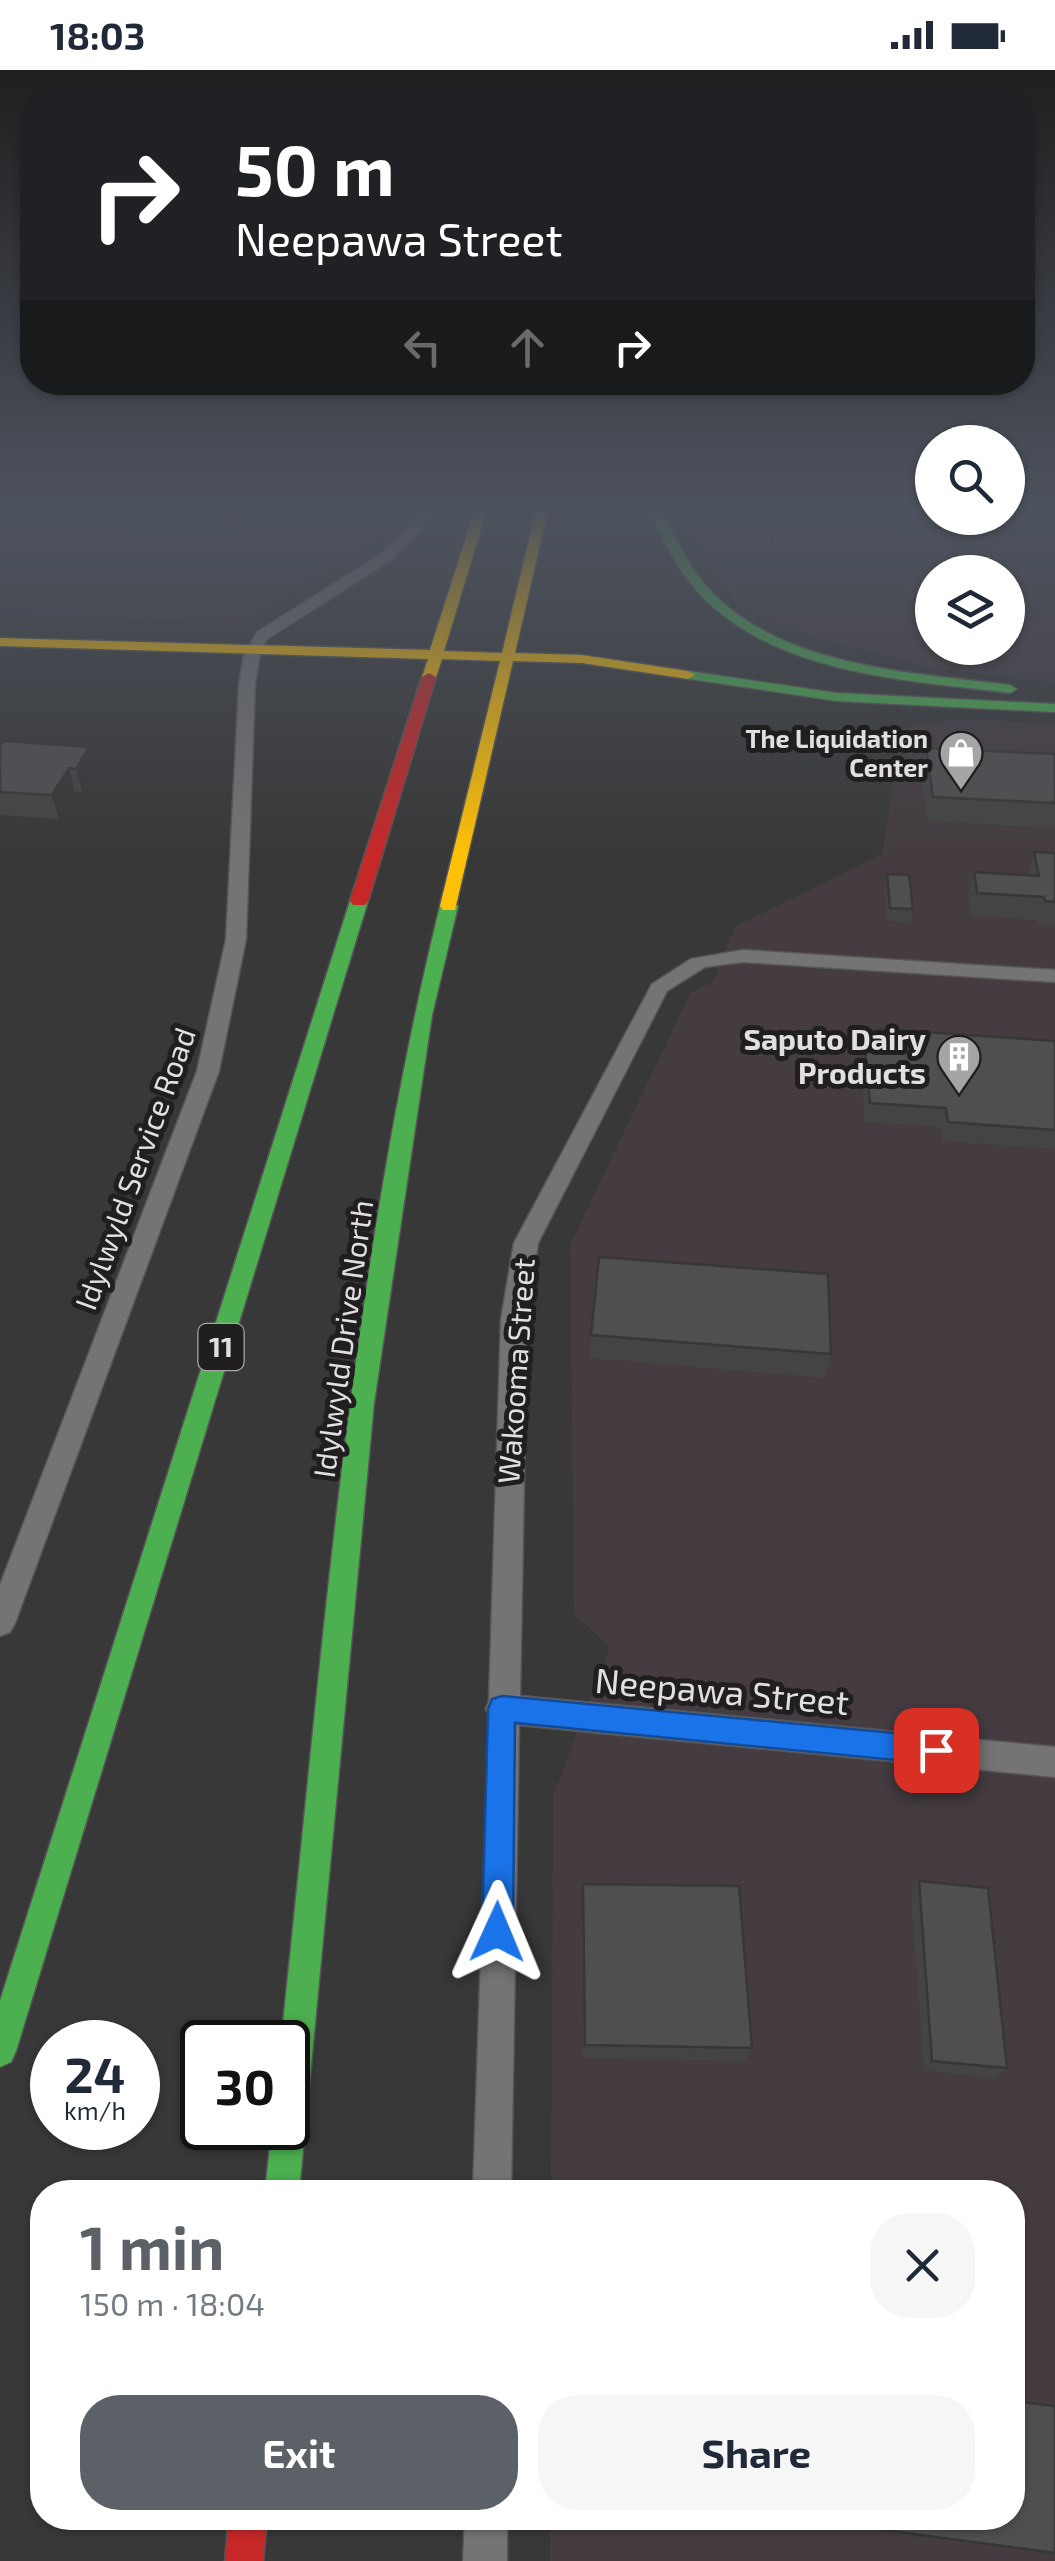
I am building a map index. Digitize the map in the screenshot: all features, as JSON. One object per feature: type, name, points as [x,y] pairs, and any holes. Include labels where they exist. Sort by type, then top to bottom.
[{"type":"main road","name":"11","points":[[0,2051],[447,622]]},
{"type":"main road","name":"Idylwyld Drive North","points":[[283,2180],[362,1402],[422,1014],[515,622]]},
{"type":"main road","points":[[746,622],[802,649],[855,663],[1010,688]]},
{"type":"main road","points":[[0,626],[257,643]]},
{"type":"main road","points":[[0,642],[257,643],[638,654],[804,678],[1055,691]]},
{"type":"main road","points":[[508,651],[837,697],[1055,708]]},
{"type":"main road","points":[[244,2561],[247,2530]]},
{"type":"street","points":[[257,643],[288,622]]},
{"type":"street","name":"Idylwyld Service Road","points":[[0,1623],[212,1058],[236,939],[247,684],[257,643]]},
{"type":"street","name":"Wakooma Street","points":[[492,2180],[502,1709],[519,1277],[526,1243],[659,988],[688,964],[728,957],[1055,976]]},
{"type":"street","name":"Neepawa Street","points":[[502,1709],[1055,1762]]},
{"type":"street","points":[[485,2561],[486,2530]]},
{"type":"shaded area","points":[[771,622],[915,622],[915,664],[782,628]]},
{"type":"shaded area","points":[[1025,622],[1055,622],[1055,683],[920,665],[1025,665]]},
{"type":"shaded area","points":[[956,719],[1055,724],[1055,2561],[550,2561],[550,2530],[1025,2530],[1025,2180],[551,2180],[553,1796],[610,1647],[574,1614],[570,1245],[691,992],[713,982],[735,927],[882,854],[902,728]]},
{"type":"building","points":[[4,741],[89,747],[76,769],[69,768],[52,795],[0,792],[0,746]]},
{"type":"building","points":[[926,748],[1055,754],[1055,803],[933,797]]},
{"type":"building","points":[[1034,852],[1055,853],[1055,902],[1045,901],[1044,897],[977,893],[974,872],[1039,876]]},
{"type":"building","points":[[887,874],[909,875],[913,909],[890,908]]},
{"type":"building","name":"Saputo Dairy Products","points":[[880,1029],[1055,1041],[1055,1130],[948,1122],[946,1108],[870,1103],[865,1049],[882,1050]]},
{"type":"building","points":[[599,1257],[828,1274],[831,1354],[591,1335]]},
{"type":"building","points":[[919,1881],[988,1888],[1007,2068],[932,2061]]},
{"type":"building","points":[[583,1884],[739,1886],[752,2048],[585,2045]]},
{"type":"building","points":[[1025,2403],[1055,2406],[1055,2553],[884,2530],[1025,2530]]},
{"type":"traffic: fast","points":[[743,622],[807,653],[848,664],[1010,689]]},
{"type":"traffic: fast","points":[[688,675],[837,697],[1055,708]]},
{"type":"traffic: fast","points":[[0,2051],[359,901]]},
{"type":"traffic: fast","points":[[283,2180],[362,1403],[423,1015],[449,906]]},
{"type":"traffic: slow","points":[[429,677],[446,622]]},
{"type":"traffic: slow","points":[[449,906],[516,622]]},
{"type":"traffic: slow","points":[[0,642],[582,659],[688,675]]},
{"type":"traffic: jam","points":[[359,901],[429,677]]},
{"type":"traffic: jam","points":[[244,2561],[247,2530]]},
{"type":"place","name":"The Liquidation Center","points":[[961,791]]},
{"type":"place","name":"Saputo Dairy Products","points":[[959,1095]]},
{"type":"route","points":[[497,1932],[502,1709],[936,1750]]}]
